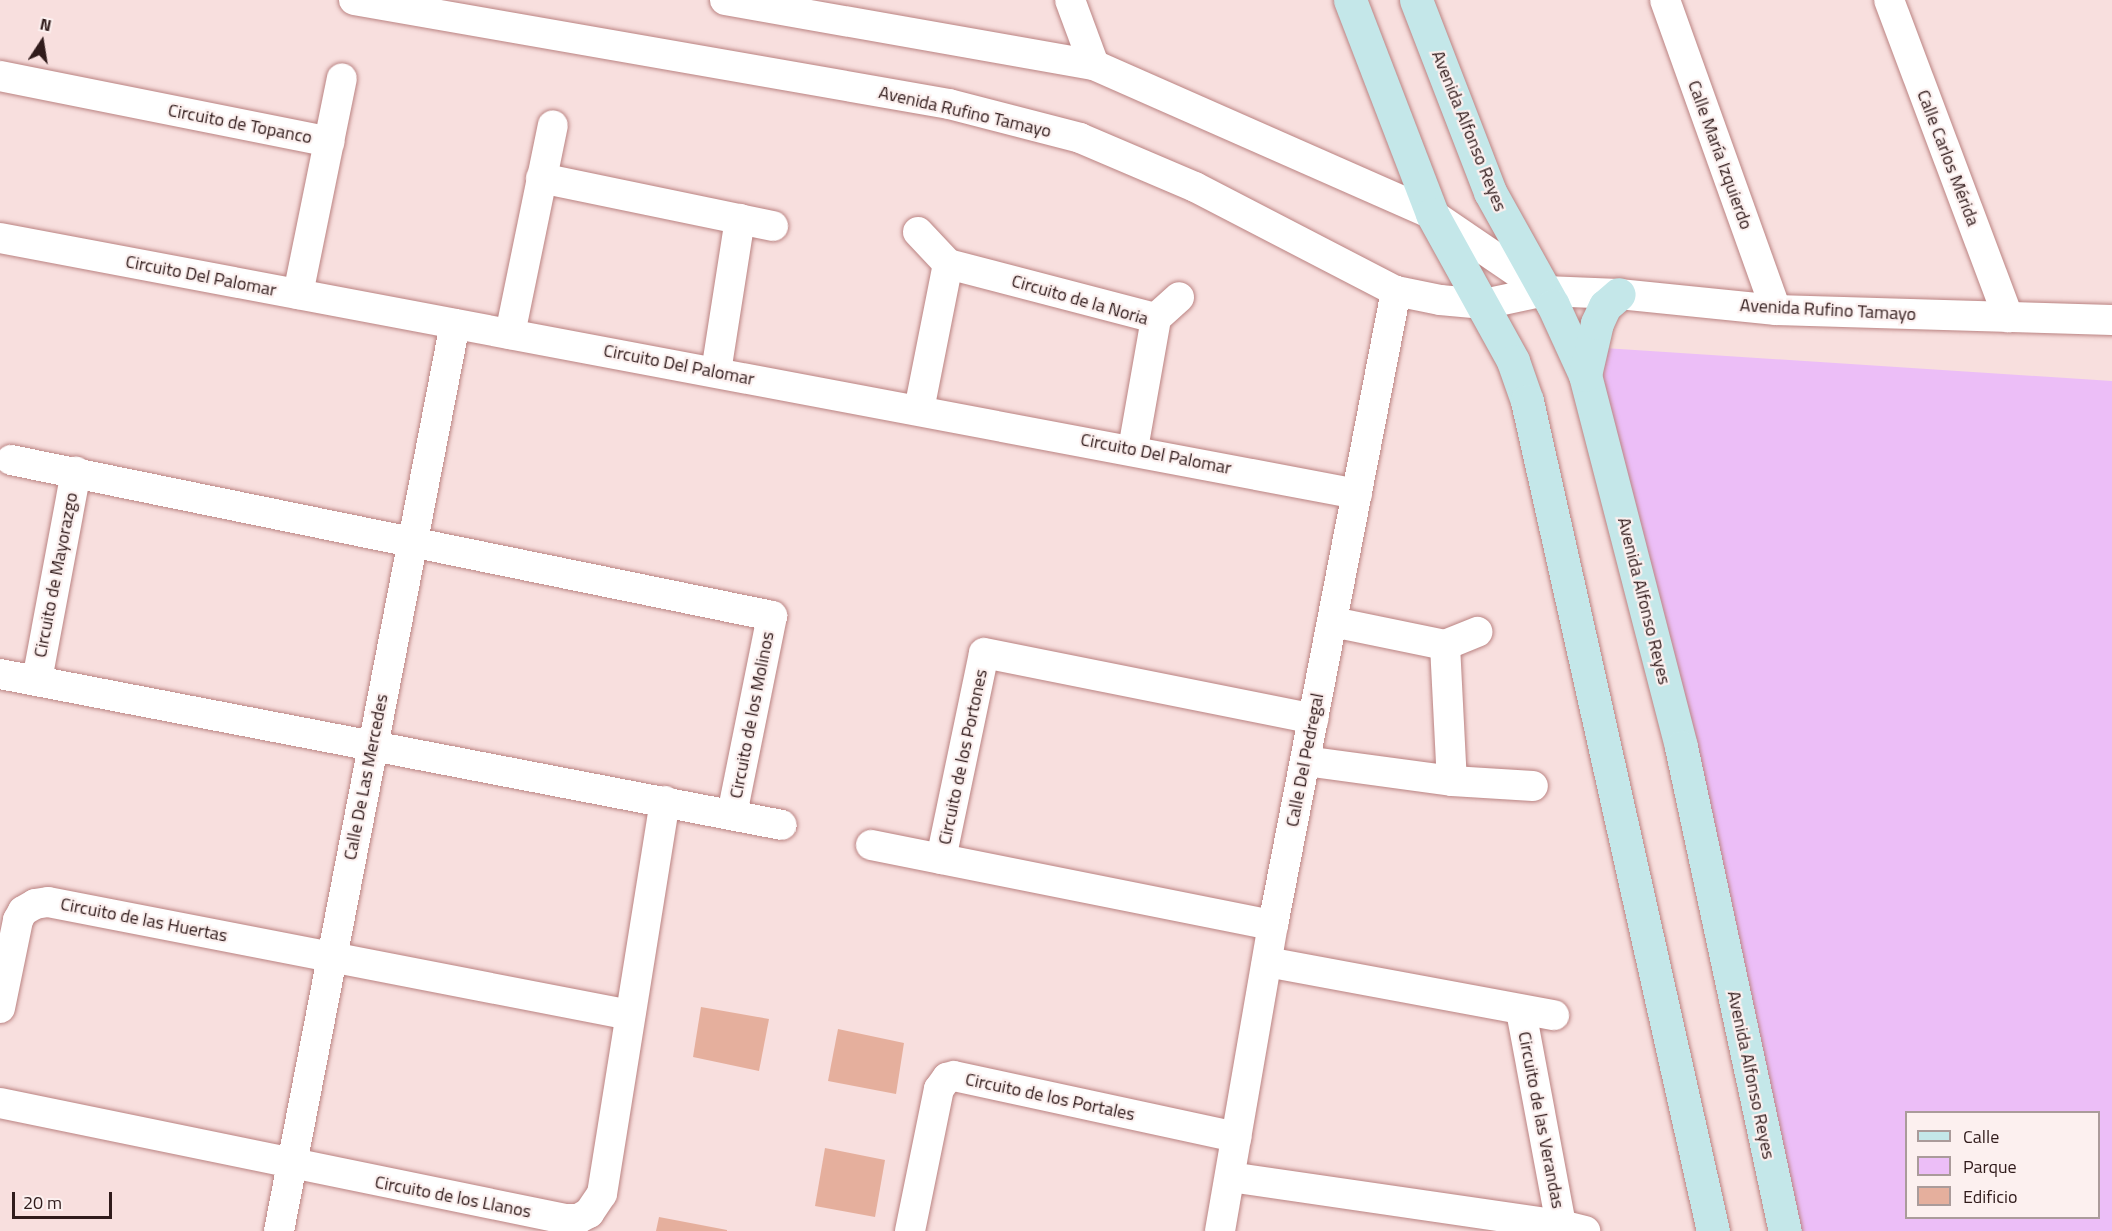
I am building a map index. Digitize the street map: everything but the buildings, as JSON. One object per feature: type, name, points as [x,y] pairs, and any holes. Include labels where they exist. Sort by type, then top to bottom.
[{"type":"street","name":"Avenida Rufino Tamayo","points":[[354,0],[949,104],[1080,138],[1195,188],[1396,291],[1440,300],[1484,304],[1545,291],[1619,294],[1776,310],[2112,320]]},
{"type":"street","points":[[725,0],[1094,65],[1432,214],[1545,291]]},
{"type":"street","points":[[1070,0],[1094,65]]},
{"type":"street","points":[[1350,0],[1432,214],[1484,304],[1513,361],[1527,401],[1713,1231]]},
{"type":"street","name":"Avenida Alfonso Reyes","points":[[1416,0],[1490,192],[1545,291],[1585,375],[1682,747],[1785,1231]]},
{"type":"street","name":"Calle María Izquierdo","points":[[1665,0],[1776,310]]},
{"type":"street","name":"Calle Carlos Mérida","points":[[1889,0],[2008,317]]},
{"type":"street","name":"Circuito de Topanco","points":[[0,76],[329,142],[298,294]]},
{"type":"street","points":[[329,142],[342,78]]},
{"type":"street","points":[[510,334],[553,125]]},
{"type":"street","points":[[541,178],[773,226]]},
{"type":"street","points":[[716,372],[740,219]]},
{"type":"street","points":[[918,232],[948,264],[919,410]]},
{"type":"street","name":"Circuito Del Palomar","points":[[0,238],[1133,449],[1357,494]]},
{"type":"street","name":"Circuito de la Noria","points":[[948,264],[1156,318],[1133,449]]},
{"type":"street","name":"Calle Del Pedregal","points":[[1220,1231],[1273,925],[1396,291]]},
{"type":"street","points":[[1585,375],[1597,323],[1605,306],[1619,294]]},
{"type":"street","points":[[1156,318],[1179,297]]},
{"type":"street","name":"Calle De Las Mercedes","points":[[279,1231],[455,324]]},
{"type":"street","points":[[11,460],[76,472]]},
{"type":"street","name":"Circuito de Mayorazgo","points":[[372,746],[36,680],[76,472],[412,540]]},
{"type":"street","name":"Circuito de los Molinos","points":[[372,746],[732,815],[772,616],[412,540]]},
{"type":"street","points":[[1333,622],[1445,645],[1478,632]]},
{"type":"street","points":[[1445,645],[1452,782]]},
{"type":"street","name":"Circuito de los Portones","points":[[1273,925],[941,859],[984,653],[1313,719]]},
{"type":"street","points":[[0,674],[36,680]]},
{"type":"street","points":[[1305,760],[1452,782],[1533,786]]},
{"type":"street","name":"Circuito de los Llanos","points":[[291,1164],[565,1219],[578,1219],[589,1214],[602,1194],[665,801]]},
{"type":"street","points":[[732,815],[782,825]]},
{"type":"street","points":[[871,845],[941,859]]},
{"type":"street","name":"Circuito de las Huertas","points":[[0,1008],[18,920],[23,911],[34,904],[48,902],[331,956]]},
{"type":"street","points":[[331,956],[630,1015]]},
{"type":"street","name":"Circuito de las Verandas","points":[[1230,1177],[1573,1228],[1521,1011],[1267,962]]},
{"type":"street","points":[[1521,1011],[1554,1016]]},
{"type":"street","name":"Circuito de los Portales","points":[[910,1231],[939,1089],[947,1078],[954,1076],[1237,1137]]},
{"type":"street","points":[[3,1105],[291,1164]]},
{"type":"green space","points":[[1589,347],[2112,381],[2112,1231],[1769,1231]]}]
